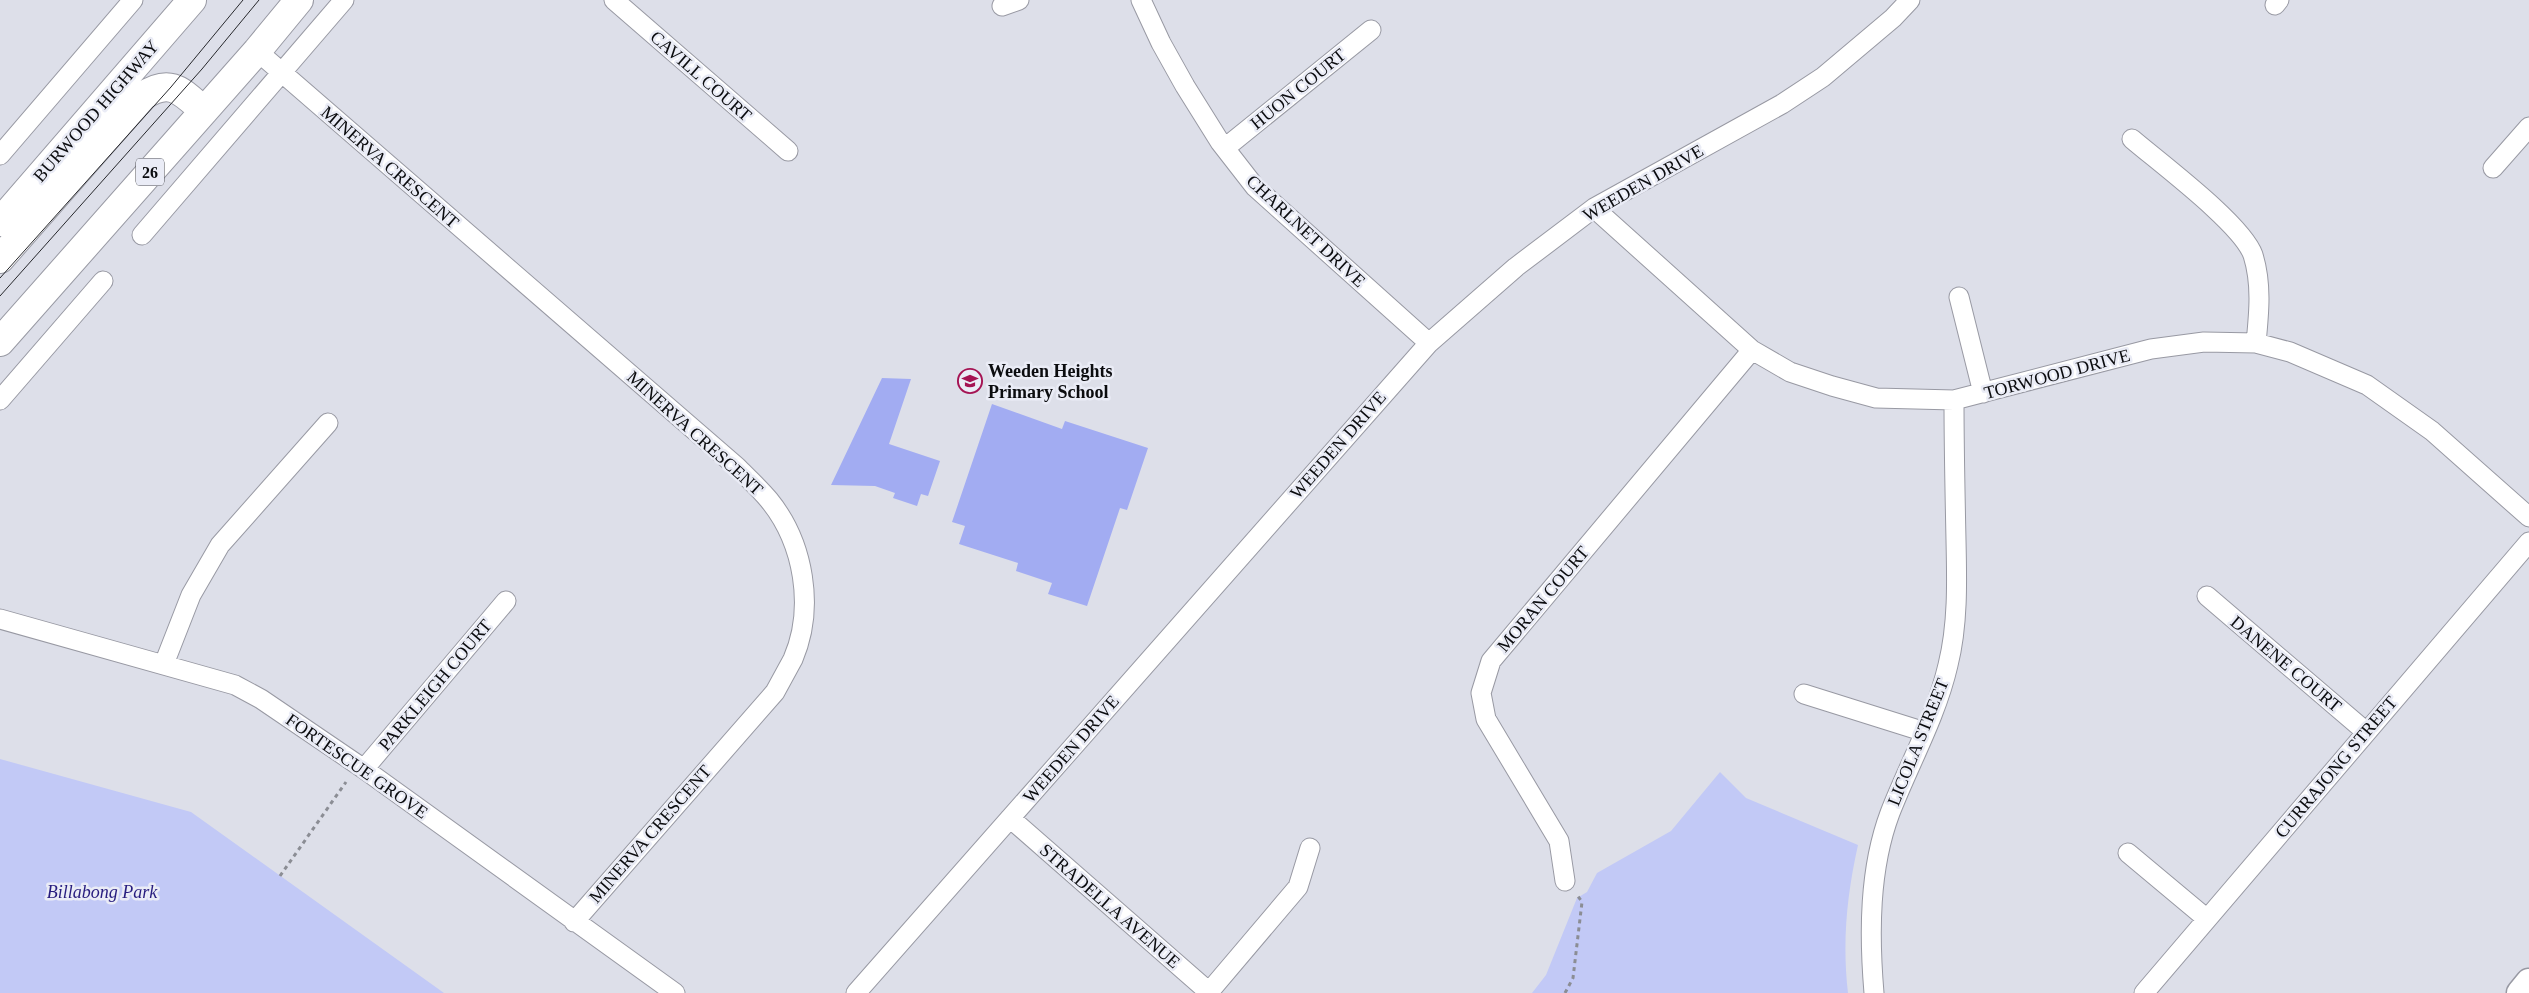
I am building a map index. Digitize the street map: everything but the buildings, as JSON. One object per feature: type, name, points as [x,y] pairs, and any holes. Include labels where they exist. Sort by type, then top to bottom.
[{"type":"highway","name":"BURWOOD HIGHWAY","points":[[0,222],[192,0]]},
{"type":"highway","name":"26","points":[[0,342],[204,111],[298,0]]},
{"type":"highway","points":[[0,259],[143,96],[160,87],[171,87],[182,92],[204,111]]},
{"type":"main road","points":[[2520,993],[2529,982]]},
{"type":"street","points":[[0,155],[133,0]]},
{"type":"street","points":[[142,235],[344,0]]},
{"type":"street","name":"CAVILL COURT","points":[[614,0],[788,151]]},
{"type":"street","name":"CHARLNET DRIVE","points":[[1141,0],[1171,60],[1225,148],[1255,187],[1429,344]]},
{"type":"street","name":"WEEDEN DRIVE","points":[[856,993],[1429,344],[1516,267],[1594,208],[1782,104],[1823,78],[1893,18],[1910,0]]},
{"type":"street","name":"HUON COURT","points":[[1225,148],[1371,30]]},
{"type":"street","name":"MINERVA CRESCENT","points":[[256,51],[737,467],[770,501],[799,555],[804,590],[803,619],[793,657],[775,692],[574,922]]},
{"type":"street","points":[[2494,168],[2529,127]]},
{"type":"street","points":[[2132,138],[2233,225],[2252,254],[2260,294],[2256,343]]},
{"type":"street","name":"TORWOOD DRIVE","points":[[1594,208],[1752,350],[1790,372],[1832,386],[1876,398],[1954,400],[2151,349],[2204,342],[2256,343],[2290,352],[2367,384],[2432,431],[2529,516]]},
{"type":"street","points":[[0,400],[103,281]]},
{"type":"street","points":[[1959,297],[1983,393]]},
{"type":"street","name":"MORAN COURT","points":[[1565,881],[1559,841],[1486,719],[1481,693],[1491,661],[1752,350]]},
{"type":"street","name":"LICOLA STREET","points":[[1874,993],[1871,953],[1872,906],[1877,860],[1889,815],[1938,699],[1949,664],[1957,606],[1954,400]]},
{"type":"street","points":[[164,664],[191,595],[220,545],[328,423]]},
{"type":"street","name":"CURRAJONG STREET","points":[[2144,993],[2365,731],[2529,542]]},
{"type":"street","name":"DANENE COURT","points":[[2207,596],[2365,731]]},
{"type":"street","name":"PARKLEIGH COURT","points":[[364,769],[506,601]]},
{"type":"street","name":"FORTESCUE GROVE","points":[[0,619],[235,685],[261,699],[364,769],[675,993]]},
{"type":"street","points":[[1804,694],[1925,732]]},
{"type":"street","name":"STRADELLA AVENUE","points":[[1010,818],[1210,993]]},
{"type":"street","points":[[1210,993],[1298,887],[1310,848]]},
{"type":"street","points":[[2128,853],[2207,919]]},
{"type":"path","points":[[280,876],[346,782]]},
{"type":"path","points":[[1565,881],[1582,902],[1572,978],[1565,993]]},
{"type":"green space","name":"Billabong Park","points":[[0,759],[191,812],[444,993],[0,993]]},
{"type":"green space","points":[[1720,772],[1746,798],[1858,845],[1847,918],[1845,955],[1848,993],[1532,993],[1546,975],[1577,898],[1587,892],[1597,873],[1671,831]]},
{"type":"tram line","points":[[0,278],[171,87],[243,0]]},
{"type":"tram line","points":[[0,296],[202,69],[259,0]]},
{"type":"place","name":"Weeden Heights Primary School","points":[[970,381]]}]
